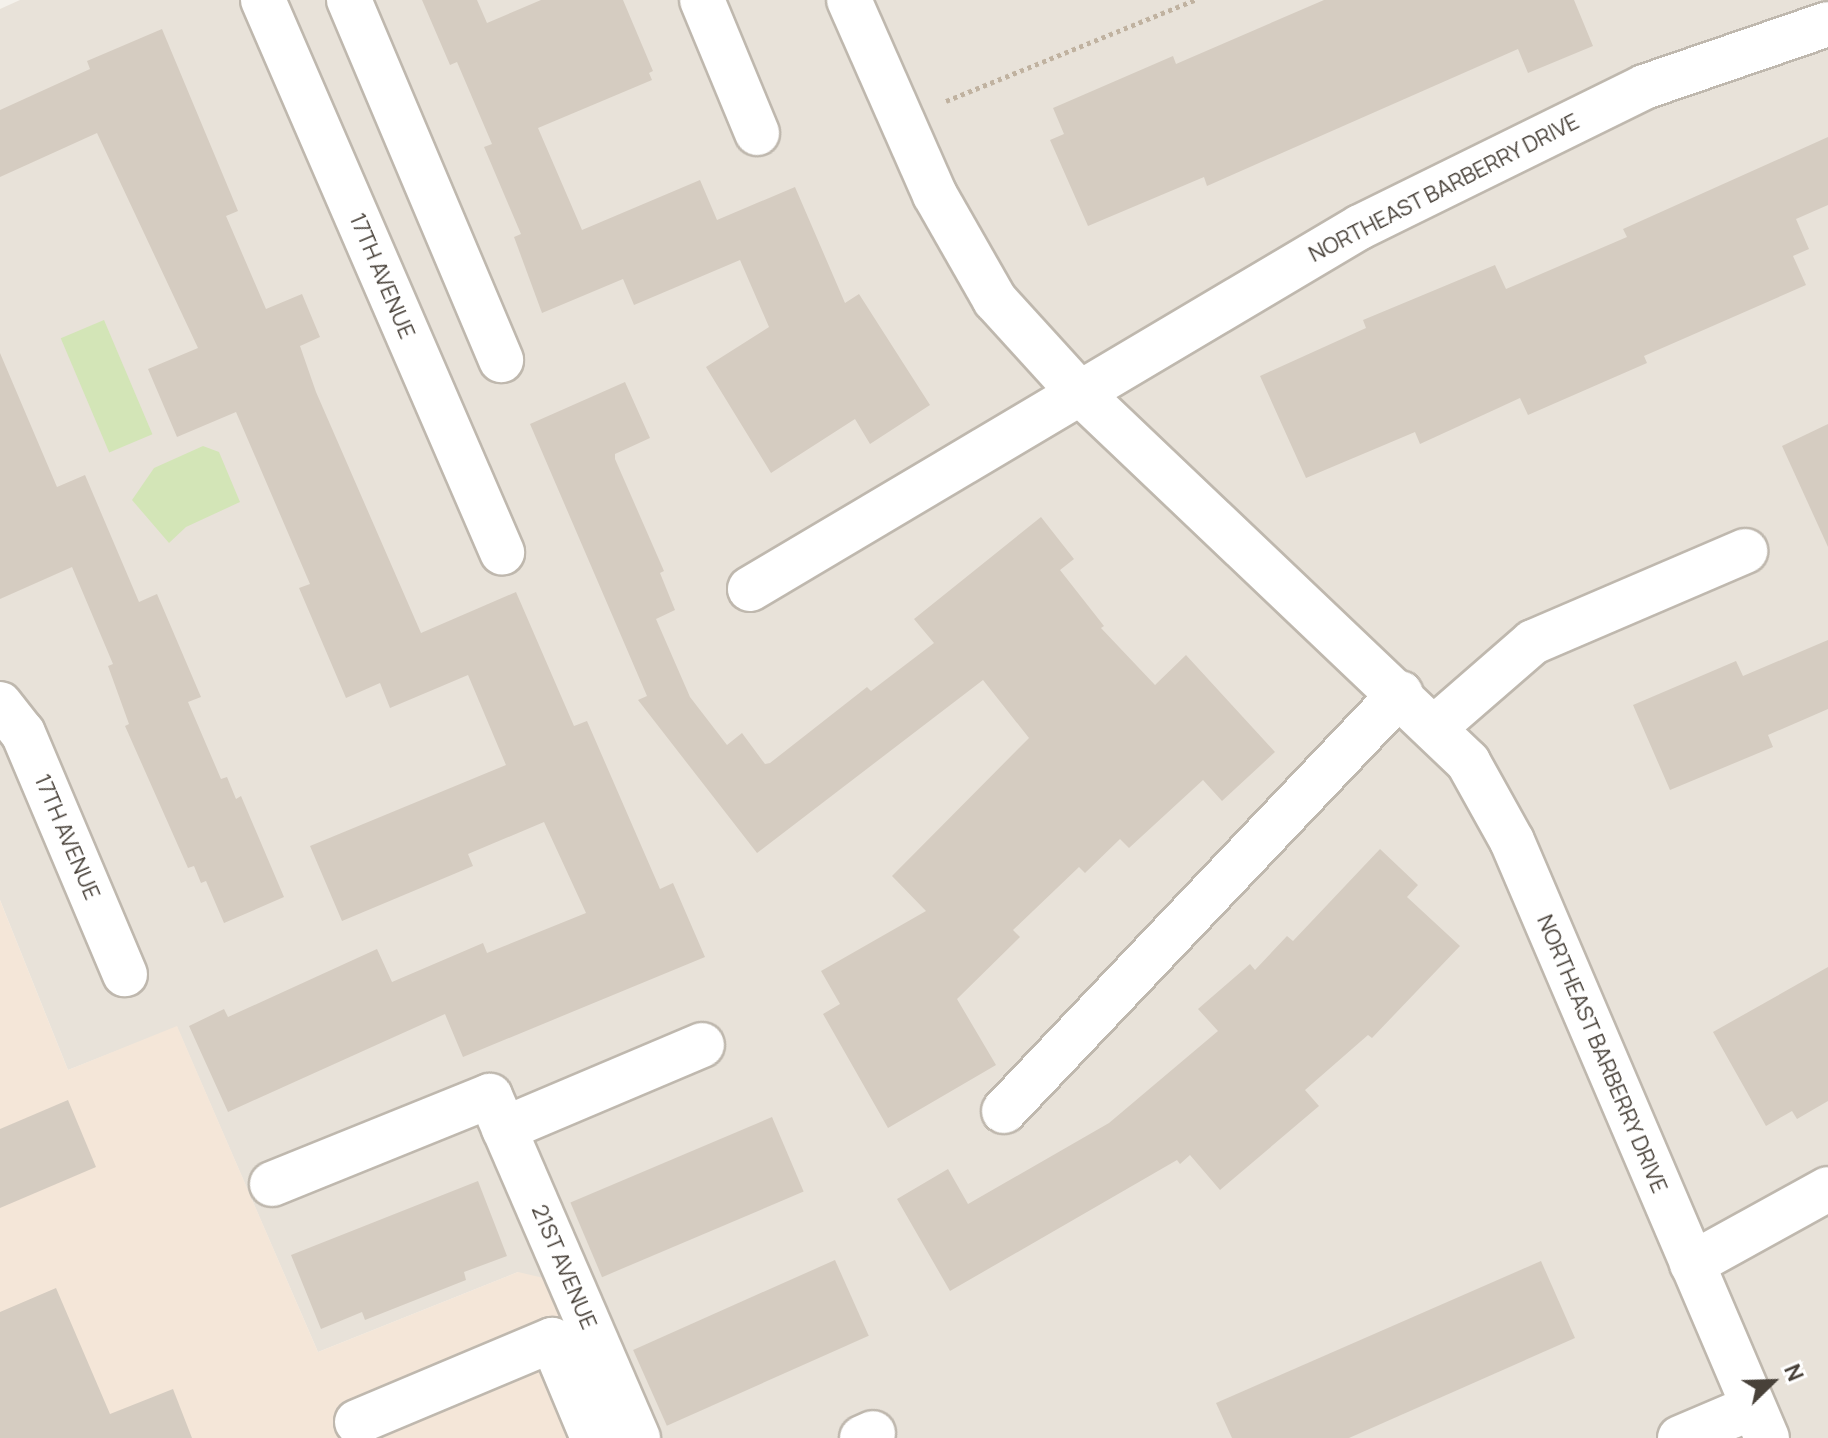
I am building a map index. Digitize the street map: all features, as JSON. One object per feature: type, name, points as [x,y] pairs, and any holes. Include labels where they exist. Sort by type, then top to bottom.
[{"type":"street","name":"17TH AVENUE","points":[[263,0],[502,552]]},
{"type":"street","points":[[349,0],[501,360]]},
{"type":"street","points":[[702,0],[757,133]]},
{"type":"street","name":"NORTHEAST BARBERRY DRIVE","points":[[849,0],[935,195],[995,300],[1077,390],[1401,693],[1468,762],[1512,841],[1760,1422]]},
{"type":"street","name":"NORTHEAST BARBERRY DRIVE","points":[[750,589],[1077,390],[1360,227],[1644,87],[1828,24]]},
{"type":"street","points":[[1434,728],[1533,642],[1745,551]]},
{"type":"street","points":[[1004,1111],[1401,693]]},
{"type":"street","name":"17TH AVENUE","points":[[0,704],[23,733],[125,974]]},
{"type":"street","points":[[272,1184],[702,1045]]},
{"type":"street","name":"21ST AVENUE","points":[[497,1112],[638,1438]]},
{"type":"street","points":[[1692,1264],[1828,1189]]},
{"type":"street","points":[[357,1422],[552,1340],[593,1438]]},
{"type":"street","points":[[1680,1438],[1760,1422]]},
{"type":"path","points":[[946,101],[1195,0]]},
{"type":"shaded area","points":[[20,0],[1828,0],[1828,1438],[615,1438],[518,1272],[318,1352],[177,1027],[68,1070],[0,900],[0,9]]},
{"type":"shaded area","points":[[0,900],[68,1070],[177,1026],[318,1352],[518,1272],[548,1279],[615,1438],[0,1438]]},
{"type":"green space","points":[[104,320],[152,434],[109,453],[61,338]]},
{"type":"green space","points":[[203,446],[219,452],[240,502],[186,527],[169,543],[132,500],[154,468]]},
{"type":"building","points":[[422,0],[477,0],[487,23],[541,0],[623,0],[653,71],[649,73],[652,80],[538,128],[582,230],[700,180],[717,220],[795,187],[845,303],[859,294],[930,405],[870,444],[855,419],[771,473],[706,367],[769,327],[740,260],[634,305],[623,279],[542,313],[514,237],[521,234],[484,147],[492,144],[457,62],[450,65]]},
{"type":"building","points":[[1324,0],[1574,0],[1593,46],[1528,73],[1518,49],[1207,186],[1204,177],[1088,226],[1050,140],[1064,134],[1053,108],[1173,56],[1176,64]]},
{"type":"building","points":[[162,29],[238,211],[226,216],[266,309],[302,294],[320,337],[300,346],[316,392],[421,633],[516,592],[574,726],[587,721],[660,889],[673,883],[705,957],[463,1057],[445,1014],[228,1112],[189,1026],[224,1009],[228,1017],[377,949],[392,982],[483,943],[487,953],[586,913],[544,822],[468,854],[473,866],[342,921],[310,846],[506,765],[468,675],[390,708],[380,683],[346,698],[299,588],[310,584],[236,412],[177,437],[148,369],[198,348],[97,133],[0,177],[0,110],[90,69],[87,61]]},
{"type":"building","points":[[1828,137],[1828,205],[1796,219],[1809,249],[1793,256],[1806,285],[1644,356],[1647,363],[1528,415],[1520,398],[1420,444],[1415,432],[1306,478],[1260,376],[1366,328],[1363,320],[1495,265],[1506,289],[1627,237],[1623,229]]},
{"type":"building","points":[[0,353],[57,487],[85,475],[139,602],[157,594],[201,697],[188,702],[221,779],[227,777],[236,799],[241,796],[284,897],[224,923],[206,881],[201,883],[194,866],[188,868],[125,726],[129,724],[108,666],[113,664],[72,567],[0,599]]},
{"type":"building","points":[[625,382],[650,438],[615,454],[615,459],[664,571],[660,573],[675,610],[656,619],[690,697],[727,745],[742,733],[765,764],[770,763],[867,687],[871,691],[934,643],[914,619],[1041,517],[1074,559],[1060,570],[1104,626],[1101,628],[1155,685],[1186,655],[1275,752],[1222,801],[1203,780],[1129,848],[1120,839],[1085,873],[1079,867],[1013,930],[1020,937],[957,999],[996,1065],[888,1128],[823,1014],[840,1004],[821,971],[926,911],[892,876],[1029,738],[983,680],[757,853],[638,700],[647,696],[530,424]]},
{"type":"building","points":[[1828,424],[1828,547],[1782,446]]},
{"type":"building","points":[[1828,640],[1828,709],[1768,735],[1773,747],[1670,790],[1633,705],[1736,661],[1743,676]]},
{"type":"building","points":[[1380,849],[1418,885],[1407,897],[1460,946],[1372,1038],[1368,1035],[1305,1090],[1319,1106],[1220,1190],[1190,1155],[1180,1164],[1177,1160],[950,1291],[897,1199],[948,1169],[968,1204],[1109,1123],[1218,1031],[1198,1009],[1250,964],[1255,970],[1287,936],[1293,941]]},
{"type":"building","points":[[1828,967],[1828,1101],[1797,1119],[1792,1111],[1766,1126],[1713,1032]]},
{"type":"building","points":[[68,1100],[96,1167],[0,1208],[0,1129]]},
{"type":"building","points":[[772,1117],[804,1192],[602,1277],[570,1203]]},
{"type":"building","points":[[478,1181],[507,1256],[464,1272],[466,1280],[365,1320],[362,1312],[321,1329],[291,1255]]},
{"type":"building","points":[[835,1260],[869,1336],[667,1426],[633,1350]]},
{"type":"building","points":[[1541,1261],[1575,1338],[1349,1438],[1232,1438],[1216,1403]]},
{"type":"building","points":[[56,1288],[110,1414],[173,1389],[192,1438],[0,1438],[0,1312]]}]
